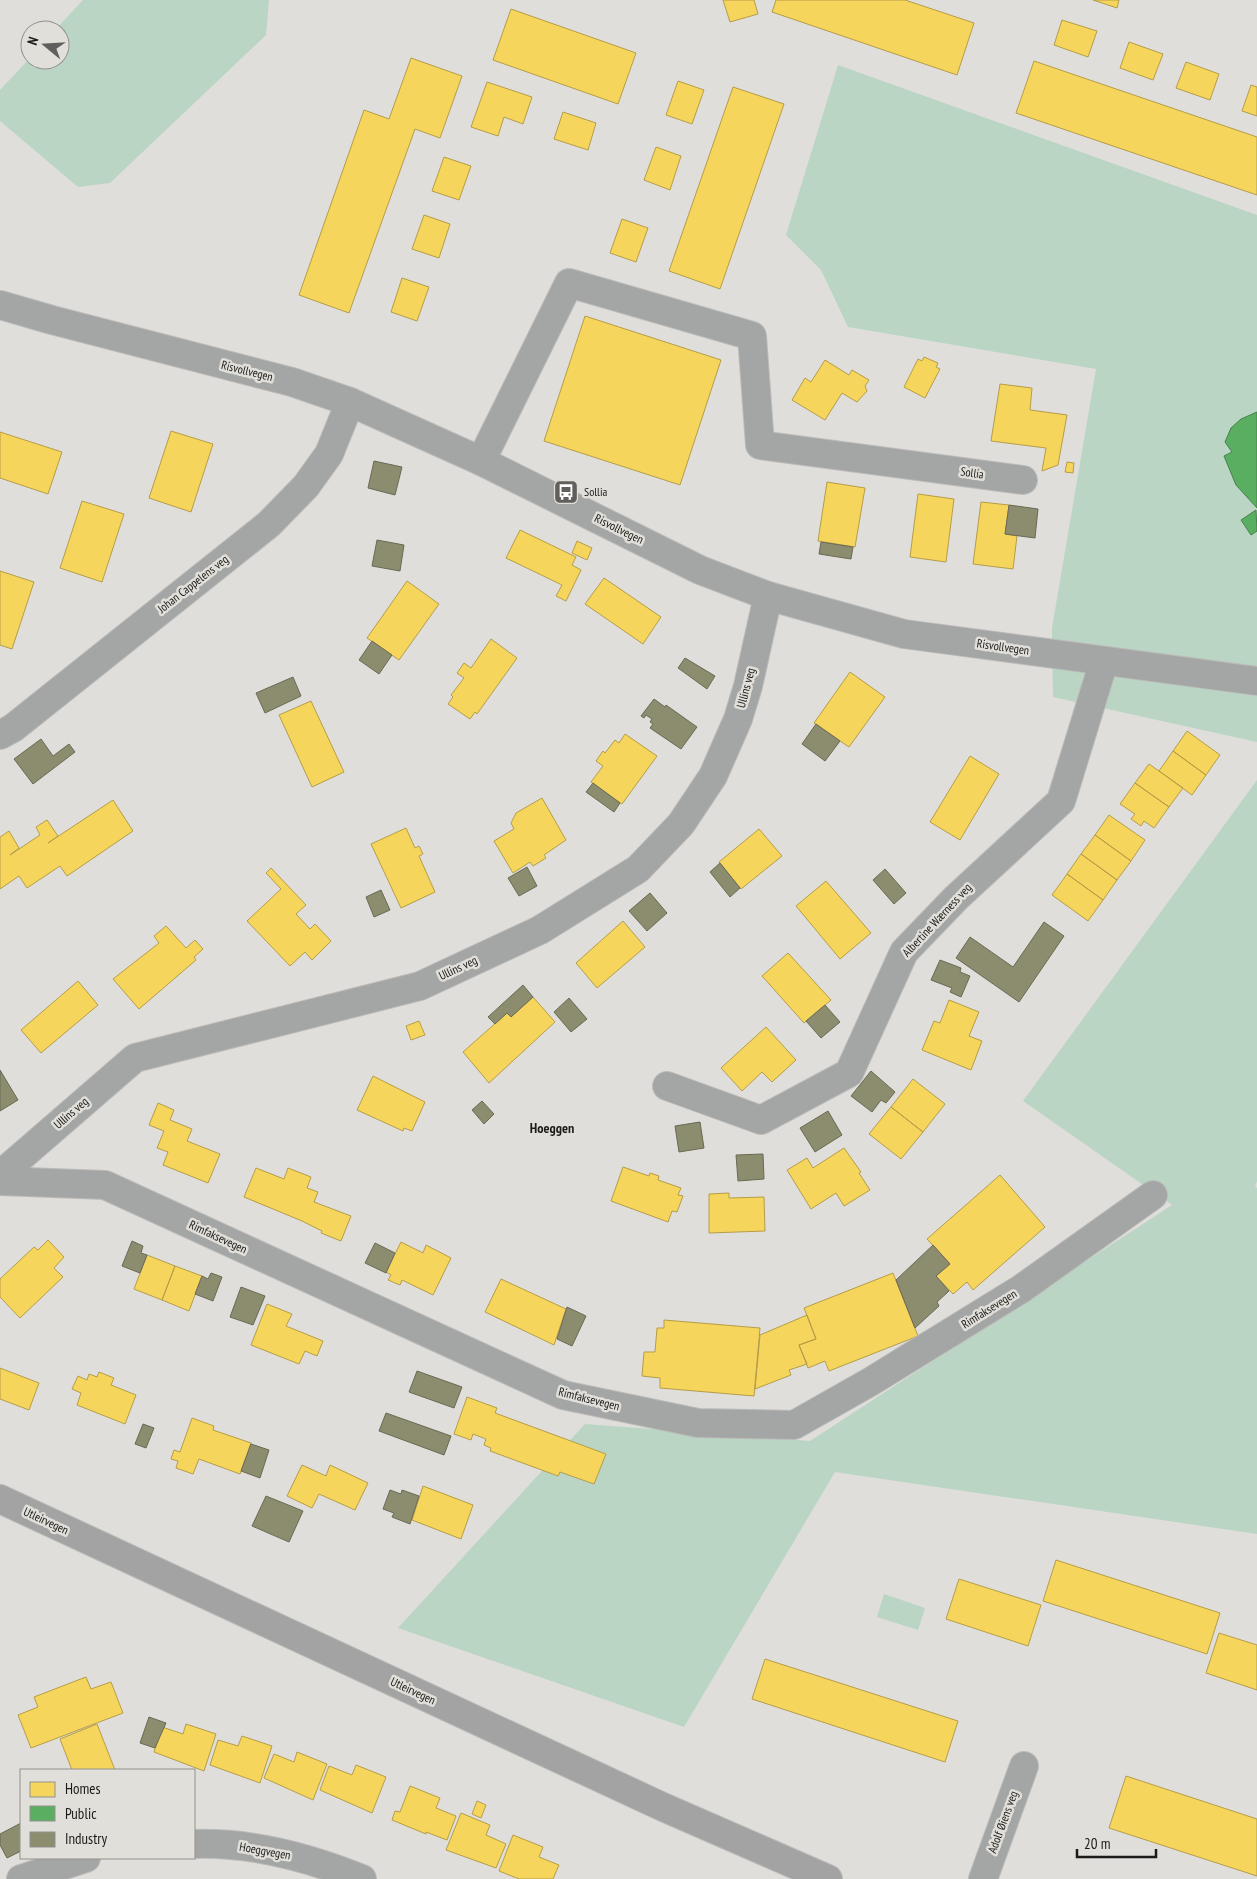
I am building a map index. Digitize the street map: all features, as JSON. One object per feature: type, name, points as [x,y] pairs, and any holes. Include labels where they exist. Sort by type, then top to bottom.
[{"type":"main road","name":"Utleirvegen","points":[[0,1499],[663,1807],[828,1879]]},
{"type":"street","name":"Sollia","points":[[480,461],[569,284],[752,336],[760,445],[1023,480]]},
{"type":"street","name":"Risvollvegen","points":[[0,305],[292,382],[350,402],[480,461],[700,570],[768,596],[904,634],[1257,681]]},
{"type":"street","name":"Johan Cappelens veg","points":[[0,735],[13,728],[268,524],[306,486],[329,454],[350,402]]},
{"type":"street","name":"Ullins veg","points":[[0,1175],[135,1058],[420,986],[540,930],[638,870],[681,824],[713,776],[738,719],[748,686],[768,596]]},
{"type":"street","name":"Albertine Wærness veg","points":[[667,1086],[761,1120],[849,1072],[904,952],[956,898],[1061,801],[1104,661]]},
{"type":"street","name":"Rimfaksevegen","points":[[0,1181],[105,1185],[563,1395],[698,1423],[794,1425],[870,1382],[1021,1289],[1153,1195]]},
{"type":"street","name":"Adolf Øiens veg","points":[[983,1879],[1024,1766]]},
{"type":"street","name":"Hoeggvegen","points":[[195,1844],[243,1846],[282,1852],[362,1879]]},
{"type":"street","points":[[21,1879],[83,1859]]},
{"type":"green space","points":[[83,0],[269,0],[266,35],[110,183],[78,187],[0,121],[0,90],[20,69],[70,70],[70,20],[64,20]]},
{"type":"green space","points":[[838,65],[1257,215],[1257,742],[1053,697],[1052,628],[1096,369],[848,327],[821,270],[786,235]]},
{"type":"green space","points":[[1257,780],[1257,1181],[1255,1187],[1257,1188],[1257,1534],[835,1472],[684,1727],[398,1628],[585,1424],[810,1441],[1172,1205],[1023,1101]]},
{"type":"green space","points":[[884,1594],[925,1608],[918,1630],[877,1617]]},
{"type":"building: Homes","points":[[723,0],[754,0],[758,14],[730,22]]},
{"type":"building: Homes","points":[[776,0],[905,0],[974,23],[957,75],[772,12]]},
{"type":"building: Homes","points":[[1093,0],[1119,0],[1117,8]]},
{"type":"building: Homes","points":[[511,9],[636,53],[618,104],[493,60]]},
{"type":"building: Homes","points":[[1062,20],[1097,31],[1088,57],[1054,45]]},
{"type":"building: Homes","points":[[1129,42],[1163,54],[1153,80],[1120,68]]},
{"type":"building: Homes","points":[[411,58],[462,76],[440,138],[415,129],[349,313],[299,295],[364,110],[389,119]]},
{"type":"building: Homes","points":[[1034,61],[1257,137],[1257,195],[1016,113]]},
{"type":"building: Homes","points":[[1186,62],[1219,74],[1210,100],[1176,88]]},
{"type":"building: Homes","points":[[678,81],[704,90],[692,124],[666,115]]},
{"type":"building: Homes","points":[[487,82],[532,97],[523,124],[504,117],[498,136],[471,127]]},
{"type":"building: Homes","points":[[1251,85],[1257,87],[1257,116],[1242,111]]},
{"type":"building: Homes","points":[[733,87],[784,104],[720,289],[669,271]]},
{"type":"building: Homes","points":[[563,112],[596,123],[588,150],[554,139]]},
{"type":"building: Homes","points":[[656,147],[681,156],[670,190],[644,180]]},
{"type":"building: Homes","points":[[444,157],[471,166],[459,200],[432,191]]},
{"type":"building: Homes","points":[[424,215],[450,224],[439,258],[412,249]]},
{"type":"building: Homes","points":[[622,219],[648,228],[636,262],[610,253]]},
{"type":"building: Homes","points":[[402,278],[429,287],[417,321],[391,312]]},
{"type":"building: Homes","points":[[585,316],[721,360],[680,485],[544,441]]},
{"type":"building: Homes","points":[[924,357],[938,363],[936,367],[940,369],[925,398],[904,387],[918,359],[922,361]]},
{"type":"building: Homes","points":[[825,360],[849,375],[852,370],[869,380],[865,386],[867,391],[857,402],[842,393],[825,420],[792,400],[805,378],[811,382]]},
{"type":"building: Homes","points":[[1000,384],[1032,388],[1030,410],[1067,415],[1058,465],[1042,471],[1046,448],[991,441]]},
{"type":"building: Homes","points":[[171,431],[213,444],[191,512],[149,498]]},
{"type":"building: Homes","points":[[0,432],[62,452],[48,494],[0,478]]},
{"type":"building: Homes","points":[[1067,462],[1074,463],[1073,473],[1065,472]]},
{"type":"building: Homes","points":[[827,482],[865,488],[855,547],[818,541]]},
{"type":"building: Homes","points":[[918,494],[954,499],[946,562],[910,557]]},
{"type":"building: Homes","points":[[82,501],[124,514],[102,582],[60,568]]},
{"type":"building: Homes","points":[[981,502],[1009,505],[1005,534],[1017,536],[1013,569],[973,564]]},
{"type":"building: Homes","points":[[520,530],[576,557],[572,565],[581,570],[566,601],[556,596],[562,585],[506,558]]},
{"type":"building: Homes","points":[[577,541],[592,548],[587,560],[572,553]]},
{"type":"building: Homes","points":[[0,571],[34,582],[12,649],[0,645]]},
{"type":"building: Homes","points":[[604,578],[661,617],[643,644],[585,604]]},
{"type":"building: Homes","points":[[407,581],[439,604],[399,660],[367,638]]},
{"type":"building: Homes","points":[[491,639],[517,658],[477,714],[475,712],[470,719],[448,704],[453,697],[451,695],[464,678],[457,673],[464,663],[471,668]]},
{"type":"building: Homes","points":[[850,672],[885,697],[849,747],[814,723]]},
{"type":"building: Homes","points":[[311,701],[344,772],[312,787],[279,715]]},
{"type":"building: Homes","points":[[1187,731],[1220,755],[1206,775],[1173,751]]},
{"type":"building: Homes","points":[[625,734],[657,756],[622,804],[591,782],[603,766],[596,761],[603,751],[605,753],[615,740],[619,743]]},
{"type":"building: Homes","points":[[1173,751],[1206,775],[1192,795],[1159,771]]},
{"type":"building: Homes","points":[[970,756],[999,774],[960,840],[930,822]]},
{"type":"building: Homes","points":[[1149,764],[1183,788],[1169,807],[1135,783]]},
{"type":"building: Homes","points":[[1135,783],[1169,807],[1154,828],[1144,821],[1141,826],[1131,819],[1135,814],[1120,804]]},
{"type":"building: Homes","points":[[542,798],[566,840],[544,855],[546,858],[533,866],[530,862],[513,873],[494,841],[514,829],[511,823],[516,813]]},
{"type":"building: Homes","points":[[113,800],[133,831],[67,876],[60,866],[27,888],[19,876],[0,889],[0,837],[9,831],[19,848],[10,855],[40,835],[36,827],[47,820],[58,836],[48,843]]},
{"type":"building: Homes","points":[[1109,815],[1145,840],[1131,861],[1095,835]]},
{"type":"building: Homes","points":[[406,828],[415,848],[419,846],[423,854],[419,856],[435,892],[401,908],[371,844]]},
{"type":"building: Homes","points":[[759,829],[782,856],[741,889],[719,862]]},
{"type":"building: Homes","points":[[1095,835],[1131,861],[1117,880],[1081,854]]},
{"type":"building: Homes","points":[[1081,854],[1117,880],[1103,900],[1067,874]]},
{"type":"building: Homes","points":[[271,868],[306,905],[296,914],[310,929],[315,924],[331,941],[312,960],[305,952],[290,966],[247,921],[281,889],[266,873]]},
{"type":"building: Homes","points":[[1067,874],[1103,900],[1088,921],[1052,895]]},
{"type":"building: Homes","points":[[826,881],[871,933],[840,959],[796,906]]},
{"type":"building: Homes","points":[[623,921],[645,947],[597,988],[576,963]]},
{"type":"building: Homes","points":[[166,926],[186,948],[195,940],[203,949],[194,957],[196,960],[139,1009],[113,979],[159,943],[154,936]]},
{"type":"building: Homes","points":[[788,953],[831,1000],[804,1023],[762,976]]},
{"type":"building: Homes","points":[[78,981],[98,1005],[41,1053],[21,1030]]},
{"type":"building: Homes","points":[[533,997],[555,1022],[489,1083],[463,1052],[507,1013],[511,1017]]},
{"type":"building: Homes","points":[[949,1000],[979,1012],[969,1036],[982,1041],[971,1070],[922,1050],[934,1021],[940,1023]]},
{"type":"building: Homes","points":[[419,1021],[425,1035],[411,1040],[406,1026]]},
{"type":"building: Homes","points":[[766,1027],[796,1060],[772,1082],[762,1072],[742,1091],[721,1068]]},
{"type":"building: Homes","points":[[373,1076],[425,1102],[412,1131],[404,1128],[403,1131],[357,1110]]},
{"type":"building: Homes","points":[[913,1079],[945,1104],[923,1132],[891,1107]]},
{"type":"building: Homes","points":[[158,1103],[174,1110],[170,1120],[192,1129],[187,1141],[220,1154],[208,1183],[163,1165],[168,1152],[157,1148],[164,1131],[149,1125]]},
{"type":"building: Homes","points":[[891,1107],[923,1132],[901,1159],[869,1134]]},
{"type":"building: Homes","points":[[844,1148],[861,1172],[859,1173],[870,1190],[844,1206],[836,1193],[811,1209],[787,1170],[807,1158],[813,1168]]},
{"type":"building: Homes","points":[[623,1167],[649,1176],[650,1173],[659,1176],[658,1180],[681,1188],[678,1195],[683,1196],[677,1212],[672,1211],[668,1222],[611,1201]]},
{"type":"building: Homes","points":[[256,1168],[284,1179],[288,1168],[311,1177],[307,1188],[318,1192],[314,1202],[351,1216],[341,1241],[321,1233],[322,1231],[302,1221],[244,1197]]},
{"type":"building: Homes","points":[[1000,1175],[1045,1227],[973,1290],[967,1282],[953,1294],[936,1276],[950,1264],[927,1239]]},
{"type":"building: Homes","points":[[729,1193],[729,1198],[764,1197],[765,1231],[709,1233],[709,1194]]},
{"type":"building: Homes","points":[[48,1240],[64,1257],[54,1268],[63,1277],[20,1318],[0,1297],[0,1279],[34,1247],[38,1250]]},
{"type":"building: Homes","points":[[401,1242],[423,1253],[426,1245],[451,1258],[433,1295],[402,1280],[400,1285],[388,1280],[391,1275],[386,1272]]},
{"type":"building: Homes","points":[[147,1255],[175,1266],[162,1300],[134,1289]]},
{"type":"building: Homes","points":[[175,1266],[202,1276],[189,1311],[162,1300]]},
{"type":"building: Homes","points":[[893,1273],[918,1336],[829,1371],[825,1361],[808,1368],[799,1345],[816,1339],[804,1308]]},
{"type":"building: Homes","points":[[501,1279],[566,1309],[554,1345],[485,1312]]},
{"type":"building: Homes","points":[[267,1304],[292,1314],[286,1326],[323,1341],[317,1356],[305,1351],[299,1364],[251,1345]]},
{"type":"building: Homes","points":[[807,1315],[816,1339],[799,1345],[807,1364],[789,1370],[791,1375],[755,1389],[760,1335]]},
{"type":"building: Homes","points":[[664,1320],[760,1328],[754,1396],[660,1388],[660,1378],[642,1376],[644,1352],[655,1352],[657,1328],[664,1328]]},
{"type":"building: Homes","points":[[0,1368],[39,1383],[29,1410],[0,1399]]},
{"type":"building: Homes","points":[[99,1372],[114,1378],[111,1385],[136,1395],[125,1424],[77,1405],[81,1393],[72,1389],[78,1376],[87,1380],[89,1374],[97,1377]]},
{"type":"building: Homes","points":[[467,1397],[497,1408],[495,1413],[606,1454],[594,1484],[560,1472],[558,1476],[490,1451],[491,1448],[484,1445],[486,1439],[473,1434],[471,1440],[454,1434]]},
{"type":"building: Homes","points":[[192,1418],[214,1426],[213,1430],[251,1443],[240,1474],[199,1459],[193,1474],[176,1468],[178,1461],[171,1459],[174,1450],[180,1452]]},
{"type":"building: Homes","points":[[302,1465],[326,1476],[330,1465],[368,1483],[355,1510],[319,1494],[312,1508],[287,1496]]},
{"type":"building: Homes","points":[[423,1486],[473,1505],[461,1539],[412,1520]]},
{"type":"building: Homes","points":[[1056,1560],[1220,1613],[1207,1654],[1043,1601]]},
{"type":"building: Homes","points":[[959,1579],[1041,1605],[1028,1646],[946,1619]]},
{"type":"building: Homes","points":[[1219,1633],[1257,1645],[1257,1690],[1206,1673]]},
{"type":"building: Homes","points":[[765,1659],[958,1721],[945,1762],[752,1699]]},
{"type":"building: Homes","points":[[86,1677],[91,1689],[111,1682],[123,1713],[31,1748],[18,1715],[38,1707],[34,1697]]},
{"type":"building: Homes","points":[[97,1724],[115,1769],[72,1769],[60,1739]]},
{"type":"building: Homes","points":[[186,1724],[216,1734],[204,1771],[154,1752],[162,1727],[183,1734]]},
{"type":"building: Homes","points":[[242,1736],[272,1746],[260,1783],[210,1765],[218,1740],[238,1746]]},
{"type":"building: Homes","points":[[297,1752],[327,1764],[313,1800],[264,1778],[274,1754],[294,1762]]},
{"type":"building: Homes","points":[[356,1765],[386,1777],[372,1813],[320,1790],[329,1766],[352,1775]]},
{"type":"building: Homes","points":[[1126,1776],[1257,1819],[1257,1876],[1109,1828]]},
{"type":"building: Homes","points":[[410,1786],[440,1798],[436,1808],[456,1816],[447,1840],[426,1832],[426,1834],[392,1820],[395,1811],[400,1812]]},
{"type":"building: Homes","points":[[477,1801],[486,1805],[481,1818],[472,1814]]},
{"type":"building: Homes","points":[[461,1813],[490,1825],[486,1835],[506,1844],[496,1868],[446,1850]]},
{"type":"building: Homes","points":[[513,1835],[543,1847],[539,1857],[559,1865],[553,1879],[519,1879],[499,1871]]},
{"type":"building: Public","points":[[1257,412],[1257,508],[1236,485],[1224,456],[1232,452],[1225,442],[1231,428],[1241,419]]},
{"type":"building: Public","points":[[1256,510],[1257,531],[1251,535],[1241,520]]},
{"type":"building: Industry","points":[[374,461],[402,467],[395,495],[368,488]]},
{"type":"building: Industry","points":[[1009,505],[1038,509],[1035,538],[1005,534]]},
{"type":"building: Industry","points":[[377,540],[404,545],[400,571],[372,566]]},
{"type":"building: Industry","points":[[821,542],[853,547],[851,559],[819,554]]},
{"type":"building: Industry","points":[[372,641],[392,655],[379,674],[359,660]]},
{"type":"building: Industry","points":[[685,658],[715,676],[707,689],[678,668]]},
{"type":"building: Industry","points":[[293,677],[301,696],[265,713],[256,693]]},
{"type":"building: Industry","points":[[654,699],[665,707],[666,705],[697,727],[681,749],[650,728],[653,724],[650,722],[652,719],[646,715],[644,718],[641,716]]},
{"type":"building: Industry","points":[[816,724],[840,741],[825,761],[802,744]]},
{"type":"building: Industry","points":[[41,739],[53,756],[69,744],[75,752],[33,784],[14,759]]},
{"type":"building: Industry","points":[[593,783],[620,803],[614,812],[586,792]]},
{"type":"building: Industry","points":[[720,863],[740,888],[730,897],[710,872]]},
{"type":"building: Industry","points":[[527,867],[537,886],[519,896],[508,878]]},
{"type":"building: Industry","points":[[885,869],[906,893],[894,904],[873,880]]},
{"type":"building: Industry","points":[[381,890],[390,910],[374,917],[366,897]]},
{"type":"building: Industry","points":[[650,893],[667,913],[647,931],[629,911]]},
{"type":"building: Industry","points":[[1044,922],[1064,936],[1019,1002],[956,958],[970,937],[1013,967]]},
{"type":"building: Industry","points":[[940,960],[961,968],[960,972],[970,976],[961,997],[950,992],[952,988],[931,980]]},
{"type":"building: Industry","points":[[523,985],[533,997],[511,1017],[507,1013],[495,1024],[488,1017]]},
{"type":"building: Industry","points":[[569,998],[587,1019],[571,1032],[554,1012]]},
{"type":"building: Industry","points":[[825,1005],[840,1022],[821,1038],[806,1021]]},
{"type":"building: Industry","points":[[0,1070],[18,1100],[0,1111]]},
{"type":"building: Industry","points":[[871,1071],[895,1092],[886,1103],[881,1100],[872,1112],[851,1096]]},
{"type":"building: Industry","points":[[482,1101],[494,1114],[484,1124],[472,1110]]},
{"type":"building: Industry","points":[[828,1111],[842,1135],[815,1152],[800,1128]]},
{"type":"building: Industry","points":[[700,1122],[704,1148],[679,1152],[675,1126]]},
{"type":"building: Industry","points":[[763,1154],[764,1179],[738,1181],[736,1155]]},
{"type":"building: Industry","points":[[132,1241],[143,1246],[141,1253],[147,1255],[140,1273],[122,1266]]},
{"type":"building: Industry","points":[[375,1243],[395,1253],[386,1273],[365,1263]]},
{"type":"building: Industry","points":[[933,1245],[950,1264],[936,1276],[949,1291],[937,1302],[939,1306],[915,1328],[896,1280]]},
{"type":"building: Industry","points":[[211,1273],[222,1277],[213,1301],[195,1294],[202,1276],[208,1279]]},
{"type":"building: Industry","points":[[241,1287],[265,1296],[253,1325],[230,1317]]},
{"type":"building: Industry","points":[[567,1307],[586,1316],[572,1346],[557,1339]]},
{"type":"building: Industry","points":[[417,1371],[462,1387],[454,1408],[409,1392]]},
{"type":"building: Industry","points":[[386,1413],[451,1436],[444,1455],[379,1431]]},
{"type":"building: Industry","points":[[143,1424],[154,1428],[146,1448],[135,1444]]},
{"type":"building: Industry","points":[[251,1444],[269,1450],[260,1478],[241,1471]]},
{"type":"building: Industry","points":[[390,1490],[401,1494],[402,1490],[419,1496],[410,1524],[392,1517],[394,1513],[383,1509]]},
{"type":"building: Industry","points":[[266,1496],[303,1511],[289,1542],[252,1526]]},
{"type":"building: Industry","points":[[149,1717],[166,1723],[155,1748],[140,1743]]},
{"type":"building: Industry","points":[[20,1824],[20,1852],[7,1858],[0,1845],[0,1834]]},
{"type":"place","name":"Sollia","points":[[566,492]]},
{"type":"district","name":"Hoeggen","points":[[552,1128]]}]
